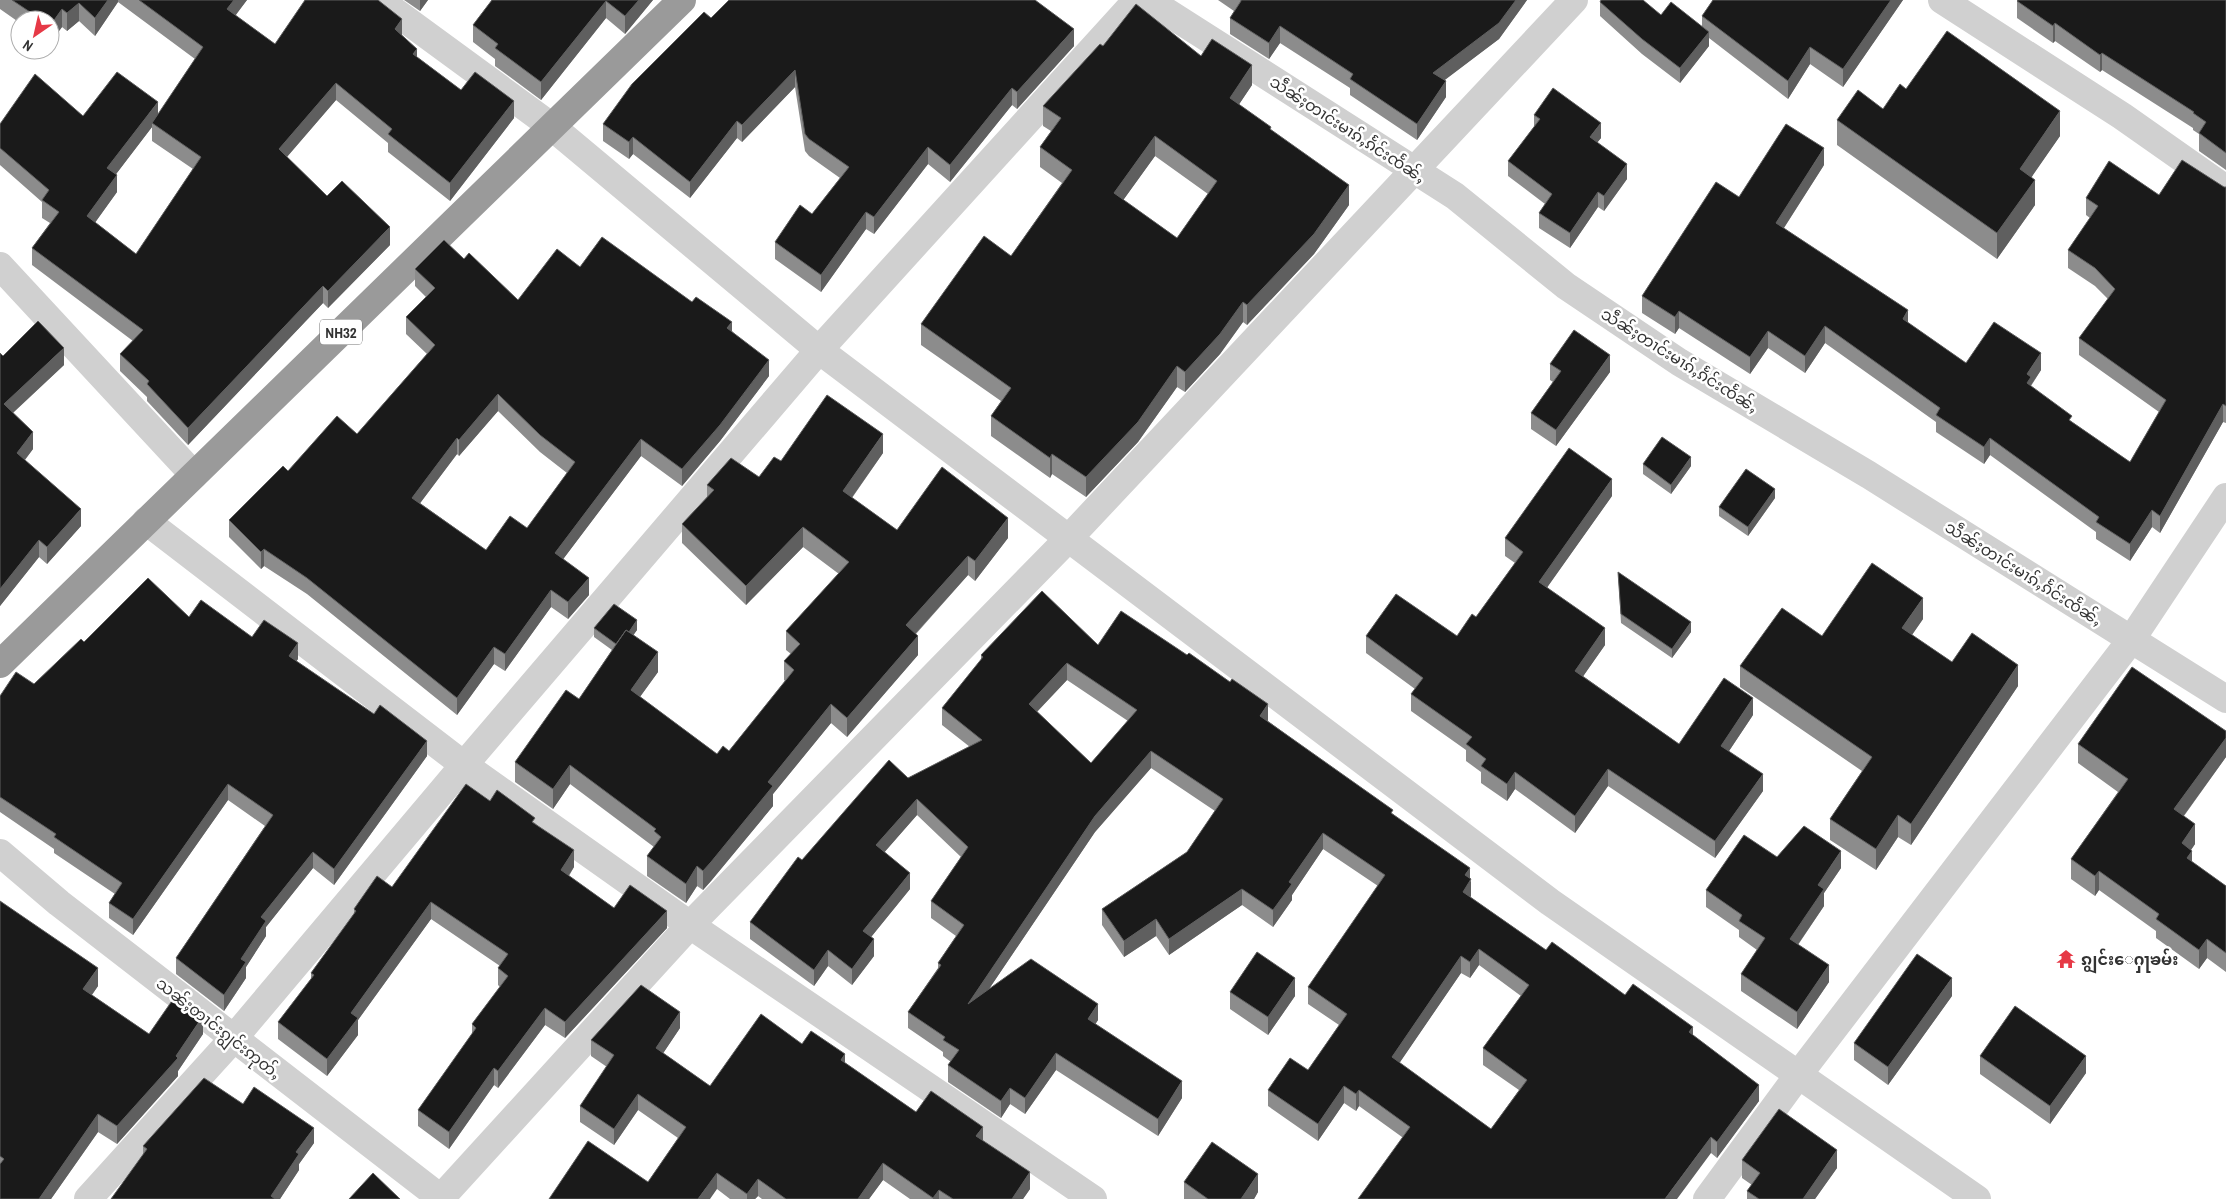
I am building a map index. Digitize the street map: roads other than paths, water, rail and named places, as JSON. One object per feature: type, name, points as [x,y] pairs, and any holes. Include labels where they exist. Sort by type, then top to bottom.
[{"type":"highway","name":"NH32","points":[[0,664],[682,0]]},
{"type":"street","points":[[379,0],[551,126],[819,350],[1550,902],[1977,1199]]},
{"type":"street","points":[[88,1199],[233,1039],[464,765],[819,350],[1137,0]]},
{"type":"street","name":"သဵၼ်ႈတၢင်းမၢၵ်ႇၵႅင်းၸႅၼ်ႇ","points":[[1148,0],[1455,196],[1566,286],[1679,362],[1869,476],[2226,698]]},
{"type":"street","points":[[441,1199],[690,925],[1069,538],[1574,0]]},
{"type":"street","points":[[1942,0],[2122,116],[2226,189]]},
{"type":"street","points":[[0,266],[194,475]]},
{"type":"street","points":[[1707,1199],[1799,1074],[2131,640],[2226,497]]},
{"type":"street","points":[[146,521],[464,765],[690,925],[1093,1199]]},
{"type":"street","name":"သၼ်ႈတၢင်းၵျွင်းဢုတ်ႇ","points":[[0,854],[58,904],[441,1199]]},
{"type":"place","name":"ၵျွင်းေႁႃၶမ်း","points":[[2066,959]]}]
